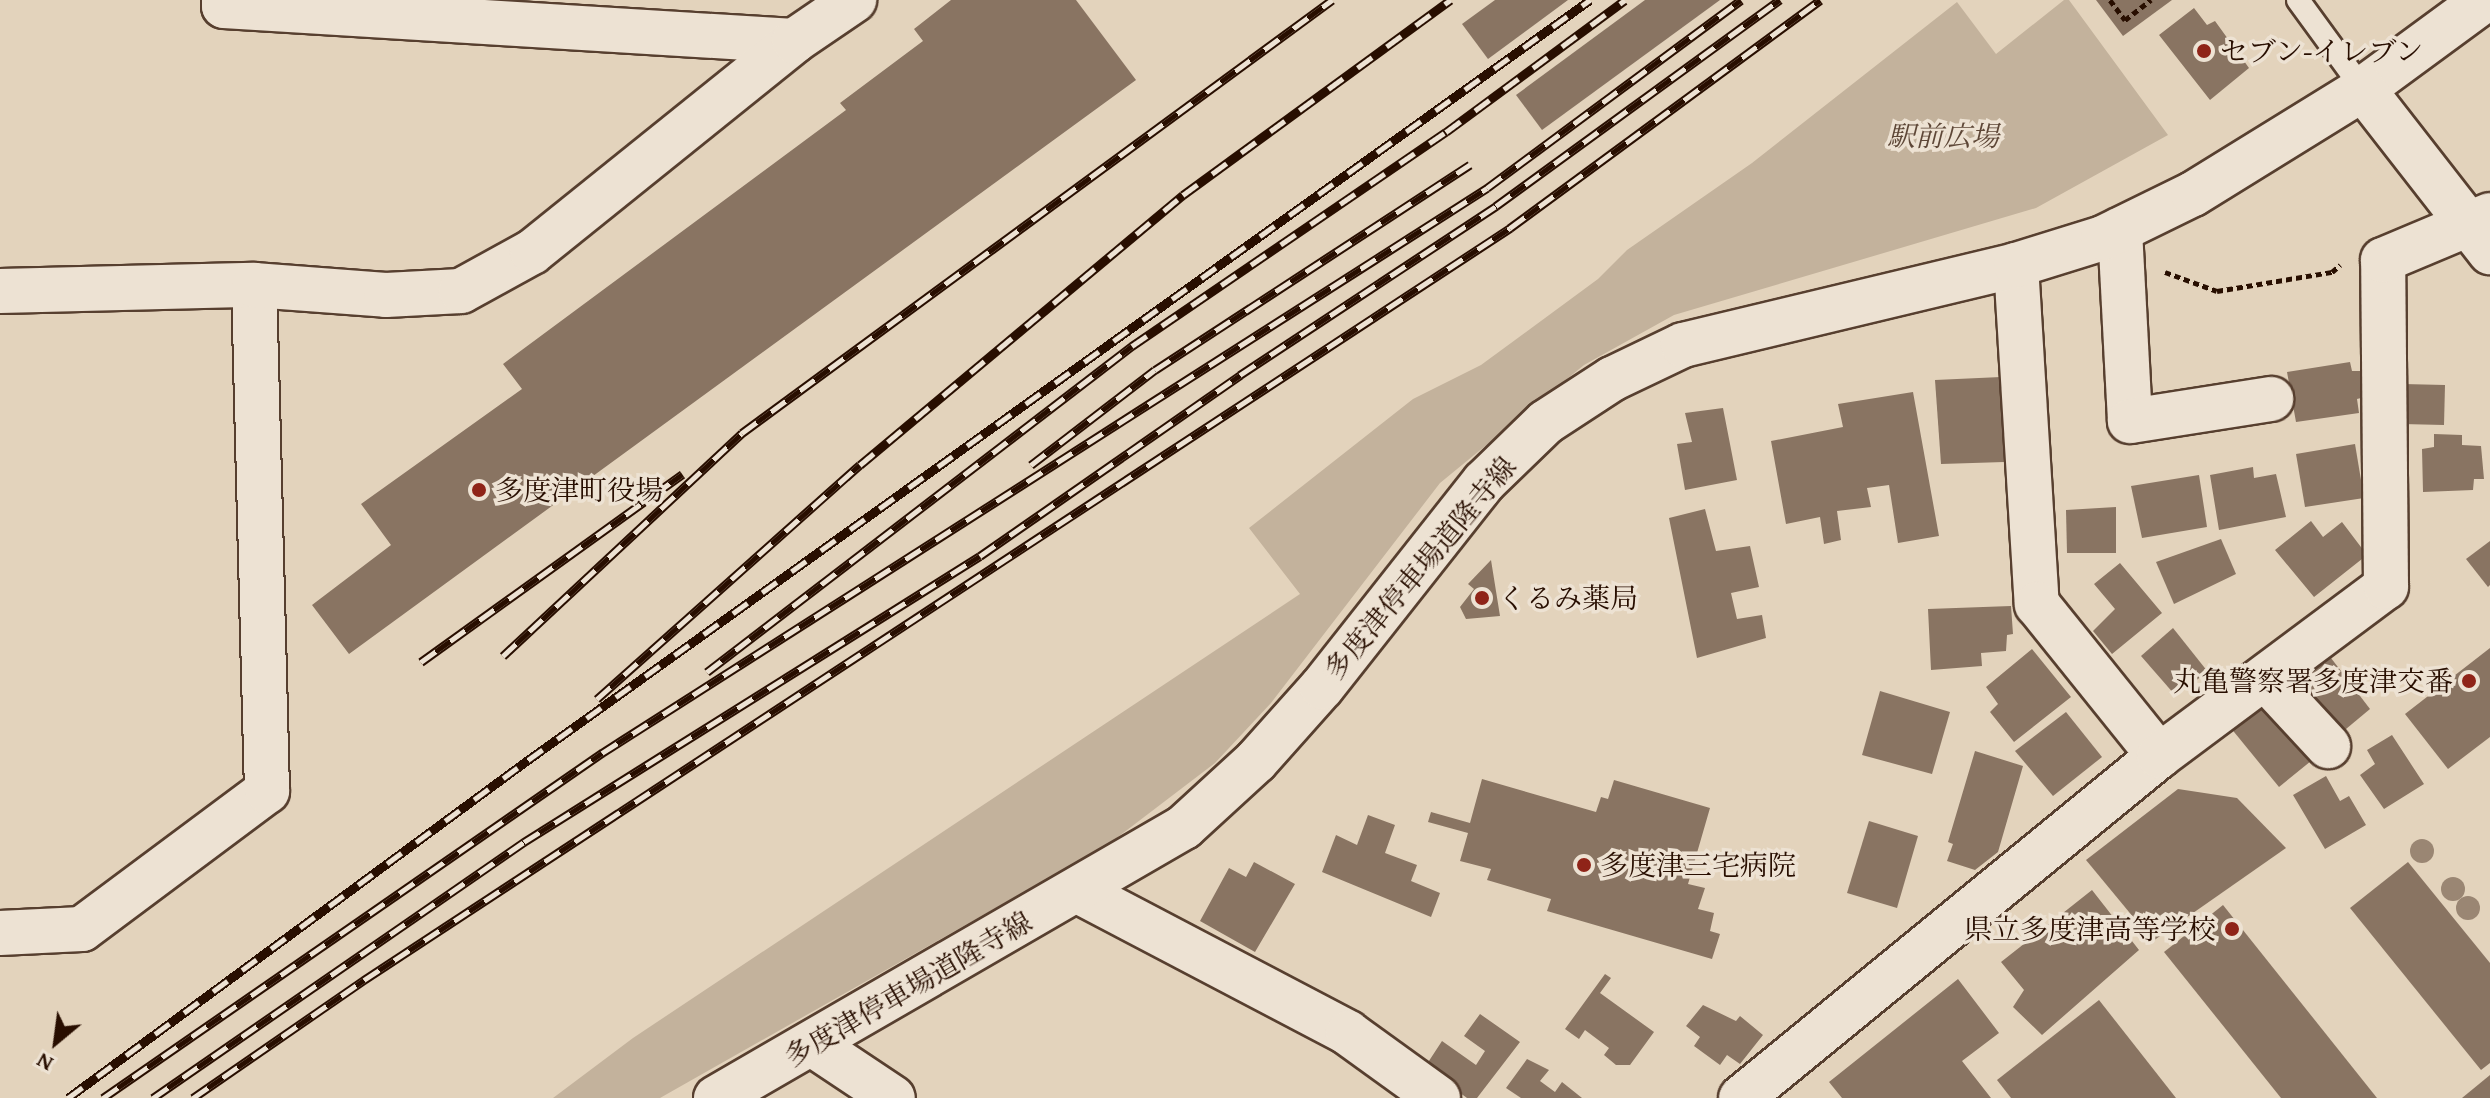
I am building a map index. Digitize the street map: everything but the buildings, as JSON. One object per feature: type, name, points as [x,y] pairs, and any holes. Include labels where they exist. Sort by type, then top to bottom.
[{"type":"street","points":[[224,0],[224,6],[794,41]]},
{"type":"street","points":[[0,291],[254,285],[386,295],[461,291],[532,252],[794,41],[854,0]]},
{"type":"street","name":"多度津停車場道隆寺線","points":[[716,1098],[1080,892],[1184,827],[1256,761],[1322,687],[1484,482],[1546,422],[1612,379],[1683,345],[2016,265],[2120,230],[2193,194],[2363,89],[2484,0]]},
{"type":"street","points":[[1741,1098],[2159,756],[2386,587],[2383,260],[2483,231],[2363,89]]},
{"type":"street","points":[[2120,230],[2130,421],[2271,399]]},
{"type":"street","points":[[2016,265],[2037,604],[2159,756]]},
{"type":"street","points":[[0,933],[82,929],[267,791],[254,285]]},
{"type":"street","points":[[2265,678],[2328,746]]},
{"type":"street","points":[[1080,892],[1348,1033],[1438,1098]]},
{"type":"street","points":[[812,1044],[888,1097]]},
{"type":"lane","points":[[2303,2],[2363,89]]},
{"type":"path","points":[[2110,0],[2125,20],[2151,0]]},
{"type":"path","points":[[2160,270],[2217,291],[2332,272],[2343,264]]},
{"type":"green space","name":"駅前広場","points":[[2064,0],[2069,0],[2168,135],[2036,208],[1674,315],[1584,365],[1440,483],[1271,703],[1215,763],[1110,843],[660,1098],[553,1098],[633,1038],[1300,594],[1249,528],[1413,399],[1481,365],[1598,279],[1627,250],[1752,163],[1957,2],[1996,54]]},
{"type":"railway","points":[[503,656],[742,433],[1332,0]]},
{"type":"railway","points":[[597,699],[860,465],[1183,195],[1450,0]]},
{"type":"railway","points":[[68,1098],[528,760],[1590,0]]},
{"type":"railway","points":[[707,672],[1132,346],[1446,132],[1625,0]]},
{"type":"railway","points":[[103,1098],[602,753],[1487,188],[1741,0]]},
{"type":"railway","points":[[153,1098],[524,842],[980,556],[1240,375],[1496,206],[1780,0]]},
{"type":"railway","points":[[193,1098],[364,980],[1510,228],[1820,0]]},
{"type":"railway","points":[[1031,465],[1155,370],[1470,165]]},
{"type":"railway","points":[[421,662],[683,474]]},
{"type":"place","name":"セブン-イレブン","points":[[2204,51]]},
{"type":"place","name":"多度津町役場","points":[[479,490]]},
{"type":"place","name":"くるみ薬局","points":[[1482,598]]},
{"type":"place","name":"丸亀警察署多度津交番","points":[[2469,681]]},
{"type":"place","name":"多度津三宅病院","points":[[1584,865]]},
{"type":"place","name":"県立多度津高等学校","points":[[2232,929]]}]
